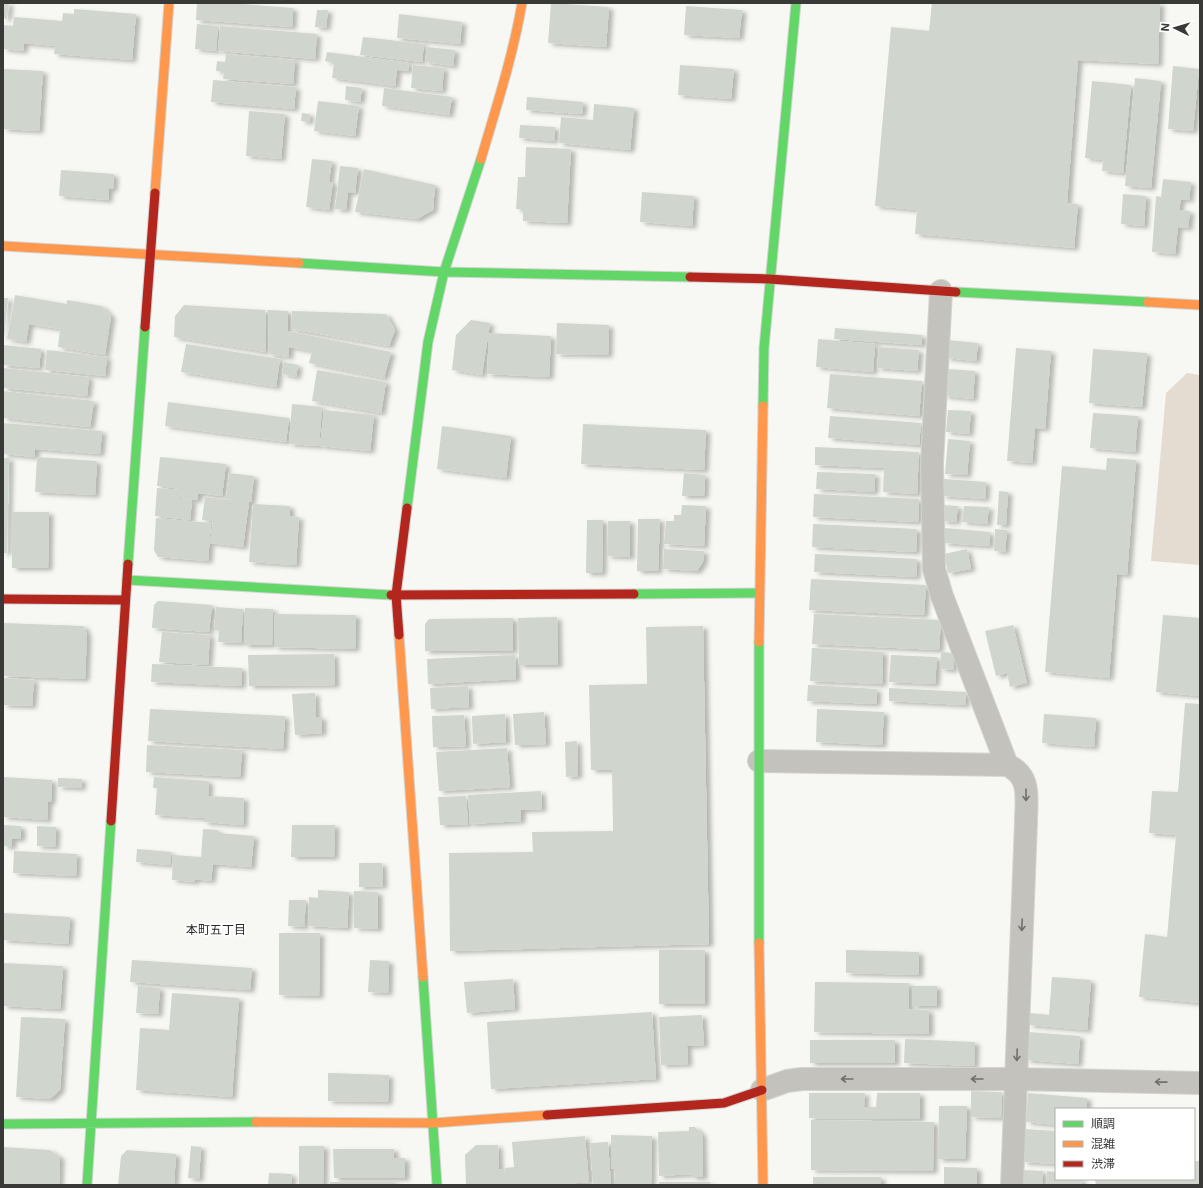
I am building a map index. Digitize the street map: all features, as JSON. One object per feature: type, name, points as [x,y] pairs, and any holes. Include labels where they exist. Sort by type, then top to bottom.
[{"type":"street","points":[[87,1185],[125,600],[168,3]]},
{"type":"street","points":[[437,1185],[396,595],[428,342],[444,272],[474,185],[518,28],[522,3]]},
{"type":"street","points":[[763,1185],[759,910],[759,594],[764,348],[769,279],[796,3]]},
{"type":"street","points":[[3,246],[150,256],[444,272],[769,279],[940,291],[1200,305]]},
{"type":"street","points":[[940,291],[932,462],[934,569],[942,596],[1007,765]]},
{"type":"street","points":[[127,580],[396,595],[759,594]]},
{"type":"street","points":[[3,599],[125,600]]},
{"type":"street","points":[[759,761],[1007,765],[1017,769],[1022,775],[1026,783],[1026,822],[1012,1185]]},
{"type":"street","points":[[3,1124],[433,1123],[724,1102],[787,1081],[802,1079],[1016,1079],[1200,1083]]},
{"type":"shaded area","points":[[1187,373],[1200,375],[1200,565],[1151,561],[1166,393]]},
{"type":"building","points":[[3,3],[9,3],[7,19],[3,18]]},
{"type":"building","points":[[197,3],[229,3],[293,8],[292,27],[196,20]]},
{"type":"building","points":[[551,3],[609,7],[606,47],[548,43]]},
{"type":"building","points":[[932,3],[1160,3],[1158,64],[1078,60],[1067,203],[1078,204],[1074,248],[915,234],[917,210],[875,206],[891,27],[929,31]]},
{"type":"building","points":[[686,6],[742,10],[739,38],[684,35]]},
{"type":"building","points":[[74,9],[136,14],[132,60],[54,54],[55,46],[24,43],[23,51],[3,49],[3,25],[13,26],[14,17],[62,21],[63,13],[74,14]]},
{"type":"building","points":[[317,10],[328,10],[326,28],[315,27]]},
{"type":"building","points":[[399,14],[462,22],[460,44],[397,38]]},
{"type":"building","points":[[197,24],[218,26],[216,51],[195,49]]},
{"type":"building","points":[[220,26],[317,34],[315,59],[218,51]]},
{"type":"building","points":[[363,37],[424,44],[422,62],[360,55]]},
{"type":"building","points":[[427,47],[455,50],[453,66],[425,62]]},
{"type":"building","points":[[327,52],[409,63],[408,71],[397,70],[395,86],[332,78],[334,63],[325,61]]},
{"type":"building","points":[[226,54],[295,60],[293,84],[223,79],[224,72],[216,71],[217,61],[225,62]]},
{"type":"building","points":[[413,65],[444,68],[442,91],[411,88]]},
{"type":"building","points":[[680,65],[734,69],[731,99],[678,95]]},
{"type":"building","points":[[1173,66],[1199,69],[1193,131],[1168,129]]},
{"type":"building","points":[[3,69],[43,71],[39,131],[3,129]]},
{"type":"building","points":[[1135,78],[1161,81],[1151,188],[1125,186]]},
{"type":"building","points":[[213,80],[296,87],[294,109],[211,102]]},
{"type":"building","points":[[1092,81],[1131,85],[1123,173],[1102,171],[1103,160],[1085,158]]},
{"type":"building","points":[[346,86],[362,88],[360,102],[345,100]]},
{"type":"building","points":[[384,88],[452,97],[449,115],[382,106]]},
{"type":"building","points":[[527,97],[583,102],[582,114],[526,110]]},
{"type":"building","points":[[318,101],[359,106],[355,136],[314,131]]},
{"type":"building","points":[[594,104],[634,108],[630,150],[559,143],[561,117],[593,120]]},
{"type":"building","points":[[249,111],[285,114],[281,159],[246,156]]},
{"type":"building","points":[[302,113],[310,114],[309,122],[301,121]]},
{"type":"building","points":[[520,125],[555,127],[554,141],[519,138]]},
{"type":"building","points":[[526,147],[571,149],[567,223],[523,221],[523,209],[516,209],[518,177],[525,177]]},
{"type":"building","points":[[312,159],[332,161],[329,182],[333,182],[329,210],[306,207]]},
{"type":"building","points":[[340,166],[358,168],[355,193],[348,192],[346,210],[335,209]]},
{"type":"building","points":[[364,169],[435,185],[433,210],[417,219],[355,212]]},
{"type":"building","points":[[61,170],[114,174],[113,189],[109,189],[108,200],[59,196]]},
{"type":"building","points":[[1163,179],[1191,182],[1189,200],[1181,199],[1179,210],[1190,211],[1188,228],[1178,227],[1175,254],[1152,252],[1156,196],[1161,197]]},
{"type":"building","points":[[642,192],[694,196],[692,226],[640,222]]},
{"type":"building","points":[[1123,194],[1146,196],[1144,226],[1121,224]]},
{"type":"building","points":[[15,295],[67,304],[67,300],[102,306],[111,316],[105,355],[58,347],[60,329],[29,324],[26,342],[7,339]]},
{"type":"building","points":[[3,298],[8,298],[4,338],[3,338]]},
{"type":"building","points":[[184,305],[265,310],[266,352],[174,337],[175,316]]},
{"type":"building","points":[[268,310],[288,311],[288,331],[391,352],[384,378],[309,363],[312,351],[289,347],[289,357],[269,354]]},
{"type":"building","points":[[292,311],[386,314],[395,330],[389,346],[291,329]]},
{"type":"building","points":[[471,320],[490,323],[482,375],[452,370],[456,335]]},
{"type":"building","points":[[557,323],[609,325],[608,355],[556,354]]},
{"type":"building","points":[[835,328],[922,335],[922,345],[834,339]]},
{"type":"building","points":[[489,333],[551,336],[549,377],[487,374]]},
{"type":"building","points":[[818,339],[875,344],[873,372],[816,367]]},
{"type":"building","points":[[947,340],[978,343],[976,361],[946,358]]},
{"type":"building","points":[[186,344],[280,359],[276,387],[181,372]]},
{"type":"building","points":[[3,345],[41,349],[39,368],[3,365]]},
{"type":"building","points":[[879,347],[919,350],[917,371],[877,368]]},
{"type":"building","points":[[1016,348],[1051,351],[1045,429],[1035,428],[1032,463],[1007,461]]},
{"type":"building","points":[[1093,349],[1147,353],[1142,407],[1089,403]]},
{"type":"building","points":[[47,350],[107,357],[105,376],[45,370]]},
{"type":"building","points":[[284,362],[298,365],[296,377],[282,374]]},
{"type":"building","points":[[3,368],[89,377],[87,396],[3,388]]},
{"type":"building","points":[[947,369],[975,371],[973,399],[944,396]]},
{"type":"building","points":[[317,370],[386,382],[381,413],[312,401]]},
{"type":"building","points":[[830,374],[922,381],[919,416],[827,408]]},
{"type":"building","points":[[3,391],[94,401],[90,427],[3,418]]},
{"type":"building","points":[[168,402],[289,418],[286,442],[165,426]]},
{"type":"building","points":[[292,404],[322,407],[319,446],[289,444]]},
{"type":"building","points":[[324,410],[374,415],[370,451],[320,446]]},
{"type":"building","points":[[948,410],[971,411],[969,434],[946,432]]},
{"type":"building","points":[[1093,413],[1138,416],[1135,452],[1090,448]]},
{"type":"building","points":[[830,416],[921,423],[919,445],[828,438]]},
{"type":"building","points":[[3,423],[102,431],[100,454],[35,449],[35,457],[3,454]]},
{"type":"building","points":[[583,424],[706,430],[704,470],[581,464]]},
{"type":"building","points":[[442,426],[511,436],[506,478],[437,469]]},
{"type":"building","points":[[948,439],[970,441],[967,475],[945,474]]},
{"type":"building","points":[[815,447],[919,452],[917,494],[883,492],[884,468],[815,465]]},
{"type":"building","points":[[37,457],[97,461],[95,495],[35,492]]},
{"type":"building","points":[[160,457],[226,464],[222,496],[198,493],[198,500],[181,498],[182,489],[157,486]]},
{"type":"building","points":[[3,458],[9,458],[7,553],[3,553]]},
{"type":"building","points":[[1107,458],[1136,460],[1127,575],[1117,574],[1109,678],[1045,672],[1062,466],[1106,470]]},
{"type":"building","points":[[817,472],[875,474],[874,492],[816,489]]},
{"type":"building","points":[[229,473],[254,476],[251,502],[226,499]]},
{"type":"building","points":[[684,473],[705,475],[704,496],[682,496]]},
{"type":"building","points":[[944,479],[986,482],[985,499],[942,496]]},
{"type":"building","points":[[157,488],[181,490],[180,499],[192,500],[190,520],[155,516]]},
{"type":"building","points":[[999,491],[1008,492],[1006,525],[997,525]]},
{"type":"building","points":[[814,494],[919,499],[918,522],[813,517]]},
{"type":"building","points":[[205,497],[249,502],[243,547],[210,543],[213,521],[202,520]]},
{"type":"building","points":[[253,504],[290,506],[290,516],[299,517],[296,565],[249,562]]},
{"type":"building","points":[[682,505],[706,506],[704,546],[664,544],[666,521],[674,521],[674,515],[681,515]]},
{"type":"building","points":[[943,505],[958,506],[956,522],[942,521]]},
{"type":"building","points":[[964,506],[989,507],[987,524],[962,522]]},
{"type":"building","points":[[12,512],[49,512],[48,568],[12,568]]},
{"type":"building","points":[[156,518],[211,523],[208,561],[158,557],[154,550]]},
{"type":"building","points":[[638,519],[660,519],[658,571],[637,571]]},
{"type":"building","points":[[587,520],[603,520],[602,573],[586,573]]},
{"type":"building","points":[[608,521],[630,521],[630,557],[607,556]]},
{"type":"building","points":[[813,524],[917,529],[916,552],[812,547]]},
{"type":"building","points":[[945,528],[990,532],[989,546],[944,543]]},
{"type":"building","points":[[995,529],[1007,530],[1005,552],[994,551]]},
{"type":"building","points":[[664,549],[704,551],[703,562],[697,571],[663,569]]},
{"type":"building","points":[[967,549],[971,569],[948,573],[944,554]]},
{"type":"building","points":[[815,554],[917,559],[916,577],[814,572]]},
{"type":"building","points":[[811,579],[926,585],[924,615],[809,610]]},
{"type":"building","points":[[158,601],[212,605],[209,632],[152,628],[154,605]]},
{"type":"building","points":[[216,607],[243,609],[241,643],[218,642],[219,630],[214,630]]},
{"type":"building","points":[[245,608],[273,609],[272,645],[244,645]]},
{"type":"building","points":[[275,614],[356,615],[355,649],[274,647]]},
{"type":"building","points":[[814,614],[941,620],[939,650],[812,644]]},
{"type":"building","points":[[1163,615],[1200,618],[1200,696],[1156,692]]},
{"type":"building","points":[[557,617],[558,665],[519,665],[518,618]]},
{"type":"building","points":[[513,618],[513,651],[425,651],[425,624],[429,619]]},
{"type":"building","points":[[3,623],[84,626],[87,635],[85,679],[3,676]]},
{"type":"building","points":[[1013,625],[1027,683],[1010,687],[1007,673],[996,676],[985,631]]},
{"type":"building","points":[[703,626],[709,944],[450,951],[449,853],[533,852],[532,832],[613,831],[612,770],[591,770],[589,685],[647,684],[646,627]]},
{"type":"building","points":[[162,632],[210,635],[208,665],[159,662]]},
{"type":"building","points":[[812,648],[883,652],[882,684],[810,681]]},
{"type":"building","points":[[941,652],[954,653],[953,670],[940,669]]},
{"type":"building","points":[[334,654],[335,685],[249,686],[248,655]]},
{"type":"building","points":[[515,655],[516,679],[428,684],[427,659]]},
{"type":"building","points":[[891,655],[937,657],[935,684],[889,682]]},
{"type":"building","points":[[152,664],[242,668],[241,686],[151,682]]},
{"type":"building","points":[[3,678],[34,680],[32,706],[3,705]]},
{"type":"building","points":[[808,685],[877,689],[876,704],[807,701]]},
{"type":"building","points":[[468,686],[469,707],[431,709],[430,688]]},
{"type":"building","points":[[889,688],[966,692],[965,705],[889,701]]},
{"type":"building","points":[[315,693],[316,717],[322,717],[322,733],[295,735],[292,694]]},
{"type":"building","points":[[1185,703],[1200,704],[1200,1003],[1139,997],[1145,934],[1167,937],[1176,835],[1149,833],[1152,791],[1178,792]]},
{"type":"building","points":[[150,709],[285,716],[283,749],[148,741]]},
{"type":"building","points":[[817,709],[884,712],[882,745],[816,742]]},
{"type":"building","points":[[544,712],[546,744],[515,745],[513,714]]},
{"type":"building","points":[[505,714],[506,742],[473,744],[472,716]]},
{"type":"building","points":[[1044,714],[1096,718],[1094,747],[1042,743]]},
{"type":"building","points":[[464,715],[466,746],[433,747],[432,716]]},
{"type":"building","points":[[577,741],[578,776],[566,777],[565,742]]},
{"type":"building","points":[[147,745],[242,750],[240,777],[146,772]]},
{"type":"building","points":[[507,748],[510,787],[439,791],[436,752]]},
{"type":"building","points":[[3,777],[52,780],[51,802],[48,802],[47,820],[3,817]]},
{"type":"building","points":[[154,777],[209,781],[208,796],[244,798],[243,825],[204,822],[204,818],[155,815],[157,788],[153,788]]},
{"type":"building","points":[[58,778],[82,779],[81,788],[58,787]]},
{"type":"building","points":[[541,791],[542,809],[521,810],[521,821],[470,824],[468,795]]},
{"type":"building","points":[[466,796],[468,824],[440,825],[438,797]]},
{"type":"building","points":[[3,825],[21,826],[21,839],[12,839],[12,847],[3,846]]},
{"type":"building","points":[[292,825],[335,825],[334,857],[291,857]]},
{"type":"building","points":[[37,826],[56,827],[55,847],[37,846]]},
{"type":"building","points":[[203,829],[218,830],[218,833],[254,836],[251,867],[213,864],[211,881],[195,879],[195,882],[172,880],[173,855],[201,857]]},
{"type":"building","points":[[137,849],[171,852],[170,865],[136,862]]},
{"type":"building","points":[[14,851],[77,854],[76,876],[13,873]]},
{"type":"building","points":[[359,863],[382,863],[383,886],[359,887]]},
{"type":"building","points":[[318,890],[349,892],[347,928],[308,926],[309,897],[318,898]]},
{"type":"building","points":[[354,891],[378,892],[378,929],[354,928]]},
{"type":"building","points":[[289,900],[306,900],[304,927],[288,926]]},
{"type":"building","points":[[3,913],[70,917],[68,944],[3,940]]},
{"type":"building","points":[[279,933],[320,933],[319,996],[279,995]]},
{"type":"building","points":[[659,950],[705,950],[705,1004],[659,1004]]},
{"type":"building","points":[[846,950],[919,952],[919,975],[846,973]]},
{"type":"building","points":[[132,960],[252,968],[250,990],[130,982]]},
{"type":"building","points":[[370,960],[389,961],[388,993],[368,992]]},
{"type":"building","points":[[3,963],[63,966],[60,1009],[3,1006]]},
{"type":"building","points":[[1052,977],[1091,980],[1087,1030],[1029,1025],[1030,1013],[1049,1015]]},
{"type":"building","points":[[513,979],[515,1009],[467,1013],[464,982]]},
{"type":"building","points":[[815,982],[909,983],[909,1009],[929,1010],[929,1034],[814,1032]]},
{"type":"building","points":[[138,986],[160,988],[158,1014],[136,1013]]},
{"type":"building","points":[[912,986],[937,986],[937,1006],[912,1006]]},
{"type":"building","points":[[172,993],[239,998],[232,1097],[136,1090],[140,1028],[169,1030]]},
{"type":"building","points":[[652,1012],[656,1079],[491,1089],[487,1022]]},
{"type":"building","points":[[702,1015],[704,1045],[687,1046],[688,1064],[661,1065],[659,1017]]},
{"type":"building","points":[[21,1017],[65,1019],[60,1090],[50,1099],[16,1097]]},
{"type":"building","points":[[1028,1032],[1080,1036],[1078,1064],[1026,1060]]},
{"type":"building","points":[[905,1039],[975,1042],[974,1066],[904,1063]]},
{"type":"building","points":[[810,1040],[895,1040],[895,1063],[810,1063]]},
{"type":"building","points":[[328,1073],[389,1075],[388,1102],[328,1101]]},
{"type":"building","points":[[971,1091],[1002,1092],[1001,1118],[971,1117]]},
{"type":"building","points":[[809,1093],[865,1093],[864,1107],[876,1107],[877,1093],[920,1093],[920,1119],[809,1118]]},
{"type":"building","points":[[1028,1093],[1087,1098],[1087,1108],[1055,1108],[1055,1125],[1026,1122]]},
{"type":"building","points":[[939,1106],[967,1106],[965,1159],[938,1159]]},
{"type":"building","points":[[811,1120],[934,1122],[933,1171],[811,1170]]},
{"type":"building","points":[[689,1127],[695,1127],[702,1134],[703,1177],[692,1177],[692,1174],[659,1176],[658,1132],[689,1131]]},
{"type":"building","points":[[1025,1129],[1055,1131],[1055,1164],[1023,1162]]},
{"type":"building","points":[[611,1135],[652,1136],[651,1185],[614,1185],[615,1169],[611,1169]]},
{"type":"building","points":[[585,1136],[589,1182],[565,1185],[506,1185],[505,1168],[514,1167],[512,1142]]},
{"type":"building","points":[[608,1142],[611,1185],[593,1185],[590,1143]]},
{"type":"building","points":[[476,1145],[498,1145],[499,1169],[504,1169],[505,1185],[466,1185],[465,1155]]},
{"type":"building","points":[[191,1146],[201,1147],[199,1179],[188,1178]]},
{"type":"building","points":[[299,1146],[324,1146],[323,1185],[299,1185]]},
{"type":"building","points":[[3,1147],[50,1150],[60,1157],[59,1185],[3,1185]]},
{"type":"building","points":[[333,1149],[394,1149],[394,1158],[405,1158],[405,1178],[334,1178]]},
{"type":"building","points":[[127,1150],[176,1154],[174,1185],[118,1185],[121,1156]]},
{"type":"building","points":[[1195,1161],[1200,1161],[1200,1185],[1096,1185],[1095,1180],[1195,1180]]},
{"type":"building","points":[[944,1167],[977,1168],[977,1185],[944,1185]]},
{"type":"building","points":[[1021,1170],[1043,1171],[1042,1185],[1020,1184]]},
{"type":"building","points":[[1047,1171],[1055,1172],[1055,1180],[1082,1180],[1081,1185],[1046,1185]]},
{"type":"building","points":[[269,1173],[292,1174],[291,1185],[268,1185]]},
{"type":"building","points":[[813,1177],[881,1177],[881,1185],[813,1185]]},
{"type":"building","points":[[330,1182],[395,1182],[395,1185],[330,1185]]},
{"type":"building","points":[[659,1182],[710,1182],[710,1185],[659,1185]]},
{"type":"traffic: fast","points":[[763,406],[764,348],[796,3]]},
{"type":"traffic: fast","points":[[407,508],[428,342],[444,272],[481,159]]},
{"type":"traffic: fast","points":[[299,263],[444,272],[690,277]]},
{"type":"traffic: fast","points":[[956,292],[1148,302]]},
{"type":"traffic: fast","points":[[128,564],[145,327]]},
{"type":"traffic: fast","points":[[127,580],[391,595]]},
{"type":"traffic: fast","points":[[634,594],[759,593]]},
{"type":"traffic: fast","points":[[759,642],[759,943]]},
{"type":"traffic: fast","points":[[87,1185],[111,821]]},
{"type":"traffic: fast","points":[[423,977],[437,1185]]},
{"type":"traffic: fast","points":[[3,1124],[256,1122]]},
{"type":"traffic: slow","points":[[155,193],[169,3]]},
{"type":"traffic: slow","points":[[481,159],[509,62],[522,3]]},
{"type":"traffic: slow","points":[[3,246],[299,263]]},
{"type":"traffic: slow","points":[[1148,302],[1200,305]]},
{"type":"traffic: slow","points":[[759,642],[763,406]]},
{"type":"traffic: slow","points":[[399,635],[423,977]]},
{"type":"traffic: slow","points":[[759,943],[763,1185]]},
{"type":"traffic: slow","points":[[256,1122],[433,1123],[547,1115]]},
{"type":"traffic: jam","points":[[145,327],[155,193]]},
{"type":"traffic: jam","points":[[690,277],[769,279],[956,292]]},
{"type":"traffic: jam","points":[[399,635],[396,595],[407,508]]},
{"type":"traffic: jam","points":[[111,821],[128,564]]},
{"type":"traffic: jam","points":[[391,595],[634,594]]},
{"type":"traffic: jam","points":[[3,599],[125,600]]},
{"type":"traffic: jam","points":[[547,1115],[724,1103],[762,1090]]},
{"type":"district","name":"本町五丁目","points":[[216,929]]}]
